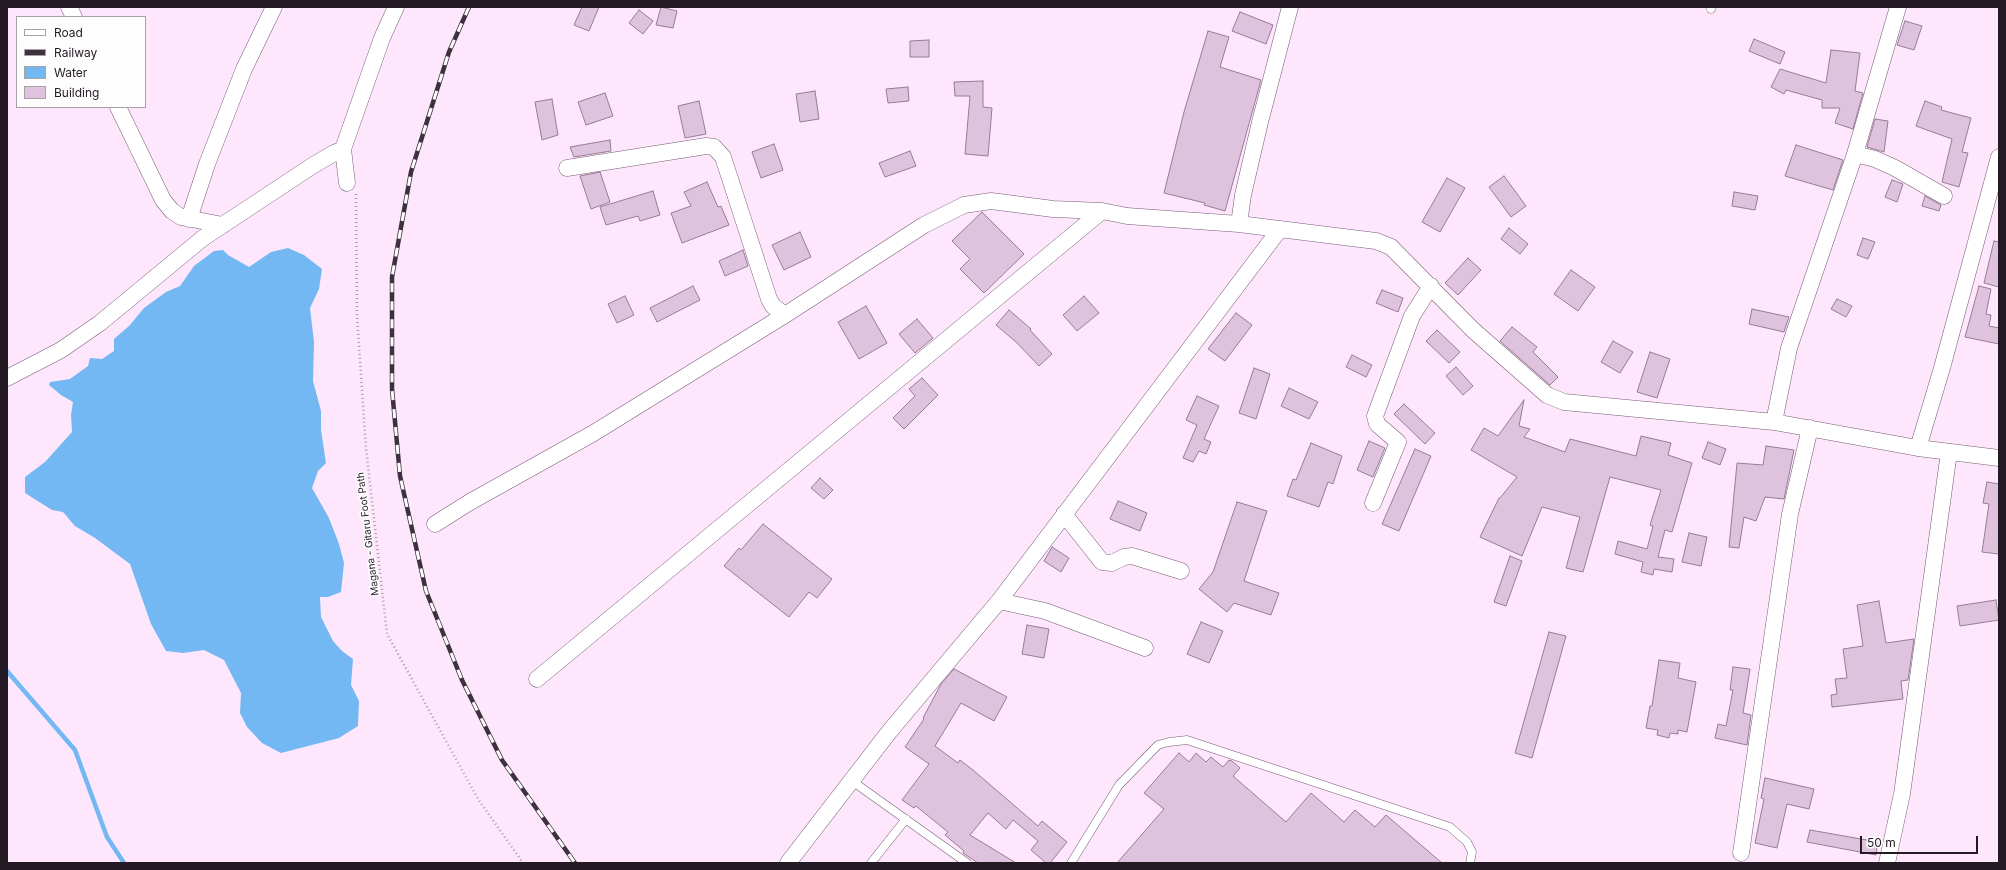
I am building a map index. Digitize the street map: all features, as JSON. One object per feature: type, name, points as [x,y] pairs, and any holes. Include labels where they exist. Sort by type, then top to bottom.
[{"type":"street","points":[[69,7],[74,16]]},
{"type":"street","points":[[189,219],[207,164],[244,69],[274,7]]},
{"type":"street","points":[[352,186],[343,149],[382,38],[396,7]]},
{"type":"street","points":[[1239,224],[1243,195],[1260,122],[1290,7]]},
{"type":"street","points":[[1774,422],[1789,348],[1855,154],[1898,7]]},
{"type":"street","points":[[118,108],[163,200],[172,211],[181,217],[223,225]]},
{"type":"street","points":[[567,168],[706,146],[714,147],[723,158],[769,299],[773,306],[786,315]]},
{"type":"street","points":[[7,378],[61,350],[100,323],[179,256],[312,166],[343,149]]},
{"type":"street","points":[[1855,154],[1875,159],[1895,168],[1944,196]]},
{"type":"street","points":[[1918,448],[1944,360],[1999,157]]},
{"type":"street","points":[[435,524],[470,502],[592,434],[786,315],[924,225],[964,204],[991,201],[1052,209],[1102,211],[1134,217],[1239,224],[1359,238],[1384,244],[1391,247],[1473,330],[1547,395],[1564,402],[1774,422],[1918,448],[1999,458]]},
{"type":"street","points":[[537,679],[1102,211]]},
{"type":"street","points":[[788,863],[889,732],[999,601],[1280,229]]},
{"type":"street","points":[[1373,503],[1398,442],[1377,424],[1375,416],[1412,316],[1431,286]]},
{"type":"street","points":[[1741,853],[1790,514],[1810,428]]},
{"type":"street","points":[[1887,863],[1902,794],[1949,452]]},
{"type":"street","points":[[1064,514],[1102,562],[1112,564],[1124,557],[1132,556],[1181,571]]},
{"type":"street","points":[[999,601],[1045,611],[1145,648]]},
{"type":"lane","points":[[1071,863],[1119,785],[1158,745],[1187,740],[1450,827],[1467,842],[1472,852],[1470,863]]},
{"type":"lane","points":[[852,781],[967,863]]},
{"type":"lane","points":[[871,863],[906,819]]},
{"type":"path","name":"Magana - Gitaru Foot Path","points":[[352,186],[366,448],[387,634],[478,799],[523,863]]},
{"type":"water","points":[[288,248],[304,255],[322,269],[319,289],[310,308],[314,342],[313,381],[321,411],[321,430],[326,463],[318,471],[312,488],[329,518],[339,544],[344,563],[341,592],[328,597],[320,597],[321,617],[333,641],[342,651],[353,659],[351,685],[359,701],[358,726],[339,738],[281,753],[262,743],[247,727],[240,713],[241,693],[224,660],[204,650],[183,653],[166,651],[151,624],[130,564],[95,538],[75,526],[63,512],[52,510],[25,493],[25,477],[45,462],[72,432],[71,415],[73,402],[61,395],[49,385],[50,382],[70,379],[88,366],[90,358],[102,359],[114,351],[114,339],[129,326],[144,308],[166,292],[180,286],[194,266],[214,251],[223,250],[228,255],[249,267],[271,252]]},
{"type":"building","points":[[582,7],[599,7],[589,31],[574,25]]},
{"type":"building","points":[[661,7],[677,11],[673,28],[656,25]]},
{"type":"building","points":[[639,10],[653,21],[643,34],[629,23]]},
{"type":"building","points":[[1240,12],[1273,25],[1266,44],[1232,31]]},
{"type":"building","points":[[1905,21],[1922,26],[1914,50],[1897,45]]},
{"type":"building","points":[[1208,31],[1229,37],[1220,67],[1261,80],[1225,211],[1204,205],[1205,203],[1164,193],[1184,112]]},
{"type":"building","points":[[1754,39],[1785,52],[1780,64],[1749,51]]},
{"type":"building","points":[[929,40],[929,57],[910,57],[910,41]]},
{"type":"building","points":[[1831,50],[1860,53],[1855,91],[1863,93],[1853,129],[1835,123],[1840,108],[1822,108],[1822,100],[1786,90],[1784,94],[1771,87],[1780,69],[1826,83]]},
{"type":"building","points":[[983,81],[983,107],[992,108],[988,156],[965,154],[970,96],[955,96],[954,82]]},
{"type":"building","points":[[908,87],[909,101],[888,103],[886,89]]},
{"type":"building","points":[[815,91],[819,119],[800,122],[796,94]]},
{"type":"building","points":[[605,93],[613,116],[586,125],[578,102]]},
{"type":"building","points":[[552,99],[558,135],[542,140],[535,102]]},
{"type":"building","points":[[699,101],[706,134],[685,138],[678,106]]},
{"type":"building","points":[[1925,101],[1942,107],[1941,110],[1971,118],[1962,152],[1968,153],[1959,187],[1942,182],[1952,139],[1916,126]]},
{"type":"building","points":[[1875,119],[1888,121],[1884,152],[1867,147]]},
{"type":"building","points":[[610,140],[611,151],[574,157],[570,147]]},
{"type":"building","points":[[774,144],[783,170],[761,178],[752,152]]},
{"type":"building","points":[[1796,145],[1843,160],[1833,190],[1785,176]]},
{"type":"building","points":[[910,151],[916,166],[885,177],[879,163]]},
{"type":"building","points":[[600,172],[610,202],[591,209],[580,176]]},
{"type":"building","points":[[1504,176],[1526,206],[1511,217],[1489,187]]},
{"type":"building","points":[[1447,178],[1465,188],[1440,232],[1422,222]]},
{"type":"building","points":[[1892,180],[1903,184],[1897,202],[1885,197]]},
{"type":"building","points":[[707,182],[718,207],[721,206],[729,225],[682,243],[671,213],[691,206],[684,192]]},
{"type":"building","points":[[653,191],[660,215],[640,221],[638,216],[606,225],[600,207]]},
{"type":"building","points":[[1734,192],[1758,196],[1755,210],[1732,206]]},
{"type":"building","points":[[1925,196],[1941,205],[1939,211],[1922,206]]},
{"type":"building","points":[[982,212],[1024,254],[984,293],[960,269],[970,259],[952,241]]},
{"type":"building","points":[[1509,228],[1528,244],[1520,254],[1501,239]]},
{"type":"building","points":[[800,232],[811,257],[784,270],[772,245]]},
{"type":"building","points":[[1863,238],[1875,242],[1868,259],[1857,255]]},
{"type":"building","points":[[1994,241],[1999,242],[1999,287],[1984,283]]},
{"type":"building","points":[[743,250],[748,266],[725,276],[719,261]]},
{"type":"building","points":[[1468,258],[1481,270],[1458,295],[1445,283]]},
{"type":"building","points":[[1571,270],[1595,287],[1578,311],[1554,294]]},
{"type":"building","points":[[693,286],[700,300],[657,322],[650,308]]},
{"type":"building","points":[[1979,286],[1991,289],[1986,314],[1991,315],[1989,326],[1999,328],[1999,344],[1965,337]]},
{"type":"building","points":[[1382,290],[1403,298],[1398,312],[1376,303]]},
{"type":"building","points":[[625,296],[634,315],[617,323],[608,304]]},
{"type":"building","points":[[1084,296],[1099,313],[1077,331],[1063,315]]},
{"type":"building","points":[[1837,299],[1852,306],[1846,317],[1831,309]]},
{"type":"building","points":[[866,306],[887,343],[859,359],[838,322]]},
{"type":"building","points":[[1752,309],[1789,317],[1784,332],[1749,324]]},
{"type":"building","points":[[1009,310],[1031,329],[1030,330],[1052,354],[1039,366],[1016,342],[996,325]]},
{"type":"building","points":[[1236,313],[1252,325],[1225,361],[1208,349]]},
{"type":"building","points":[[917,319],[933,338],[915,353],[899,334]]},
{"type":"building","points":[[1512,327],[1537,347],[1533,352],[1558,377],[1550,385],[1500,341]]},
{"type":"building","points":[[1437,330],[1460,352],[1449,363],[1426,341]]},
{"type":"building","points":[[1613,341],[1633,352],[1620,373],[1601,362]]},
{"type":"building","points":[[1650,352],[1670,359],[1657,398],[1637,392]]},
{"type":"building","points":[[1352,355],[1372,365],[1366,377],[1346,367]]},
{"type":"building","points":[[1456,367],[1473,386],[1463,395],[1446,376]]},
{"type":"building","points":[[1254,368],[1270,374],[1256,419],[1239,413]]},
{"type":"building","points":[[922,378],[938,395],[904,429],[893,418],[915,396],[909,389]]},
{"type":"building","points":[[1289,388],[1318,402],[1309,419],[1281,406]]},
{"type":"building","points":[[1197,396],[1219,406],[1204,439],[1211,442],[1206,454],[1199,451],[1193,462],[1183,458],[1197,425],[1186,420]]},
{"type":"building","points":[[1524,400],[1519,426],[1530,429],[1524,437],[1565,452],[1570,439],[1636,456],[1641,436],[1671,443],[1668,455],[1692,463],[1672,532],[1665,530],[1658,557],[1674,559],[1672,572],[1654,569],[1653,575],[1641,572],[1643,562],[1615,554],[1618,541],[1647,549],[1653,526],[1650,525],[1661,490],[1610,477],[1583,572],[1566,568],[1580,517],[1542,507],[1522,556],[1480,537],[1499,498],[1517,477],[1471,450],[1484,428],[1498,436]]},
{"type":"building","points":[[1404,404],[1435,433],[1425,444],[1394,414]]},
{"type":"building","points":[[1369,441],[1385,448],[1373,477],[1357,470]]},
{"type":"building","points":[[1708,442],[1726,449],[1720,465],[1702,458]]},
{"type":"building","points":[[1311,443],[1342,456],[1333,484],[1328,482],[1319,507],[1287,496],[1293,479],[1296,480]]},
{"type":"building","points":[[1766,446],[1794,450],[1784,499],[1765,497],[1756,521],[1744,517],[1739,548],[1729,547],[1737,463],[1763,465]]},
{"type":"building","points":[[1415,449],[1431,456],[1399,531],[1382,524]]},
{"type":"building","points":[[820,478],[833,490],[824,499],[811,488]]},
{"type":"building","points":[[1987,482],[1999,484],[1999,554],[1982,552],[1989,504],[1983,503]]},
{"type":"building","points":[[1118,501],[1147,513],[1140,531],[1110,519]]},
{"type":"building","points":[[1237,502],[1267,511],[1244,581],[1279,593],[1271,615],[1234,603],[1227,612],[1199,589],[1213,572]]},
{"type":"building","points":[[763,524],[832,579],[817,598],[809,592],[789,617],[724,566],[739,548],[741,550]]},
{"type":"building","points":[[1689,533],[1707,537],[1701,566],[1682,562]]},
{"type":"building","points":[[1052,547],[1069,558],[1061,572],[1044,561]]},
{"type":"building","points":[[1510,556],[1522,561],[1506,606],[1494,602]]},
{"type":"building","points":[[1996,600],[1999,620],[1960,626],[1957,606]]},
{"type":"building","points":[[1879,601],[1886,643],[1914,639],[1908,680],[1901,681],[1903,699],[1832,707],[1831,695],[1837,694],[1835,679],[1847,678],[1843,649],[1863,646],[1857,605]]},
{"type":"building","points":[[1201,622],[1223,631],[1209,663],[1187,654]]},
{"type":"building","points":[[1027,625],[1049,629],[1044,658],[1022,654]]},
{"type":"building","points":[[1549,632],[1566,636],[1532,758],[1515,753]]},
{"type":"building","points":[[1659,660],[1680,663],[1678,678],[1696,682],[1687,732],[1678,730],[1678,734],[1670,733],[1669,738],[1657,735],[1658,730],[1646,728],[1650,706],[1652,706]]},
{"type":"building","points":[[1733,667],[1750,669],[1743,713],[1751,715],[1747,745],[1715,738],[1718,724],[1726,726],[1733,690],[1730,690]]},
{"type":"building","points":[[954,669],[1007,697],[994,721],[961,703],[935,746],[958,763],[960,760],[973,770],[1038,826],[1042,821],[1067,842],[1050,863],[1046,863],[1031,850],[1038,841],[1013,820],[1006,829],[988,813],[970,835],[1016,863],[978,863],[963,853],[964,851],[945,835],[948,832],[916,806],[914,808],[902,800],[929,764],[905,747],[924,719],[923,718],[941,684]]},
{"type":"building","points":[[1179,753],[1189,762],[1196,753],[1206,762],[1211,757],[1223,767],[1229,760],[1232,761],[1240,768],[1233,776],[1286,822],[1311,793],[1344,822],[1355,810],[1375,827],[1386,815],[1442,863],[1117,863],[1164,809],[1144,793]]},
{"type":"building","points":[[1765,778],[1814,789],[1809,809],[1787,804],[1777,848],[1755,843],[1764,799],[1761,798]]},
{"type":"building","points":[[1810,830],[1878,842],[1876,855],[1807,842]]},
{"type":"waterway","points":[[7,671],[75,750],[107,837],[124,863]]},
{"type":"railway","points":[[469,7],[449,52],[411,172],[392,277],[392,389],[400,476],[426,591],[462,680],[502,760],[575,863]]}]
